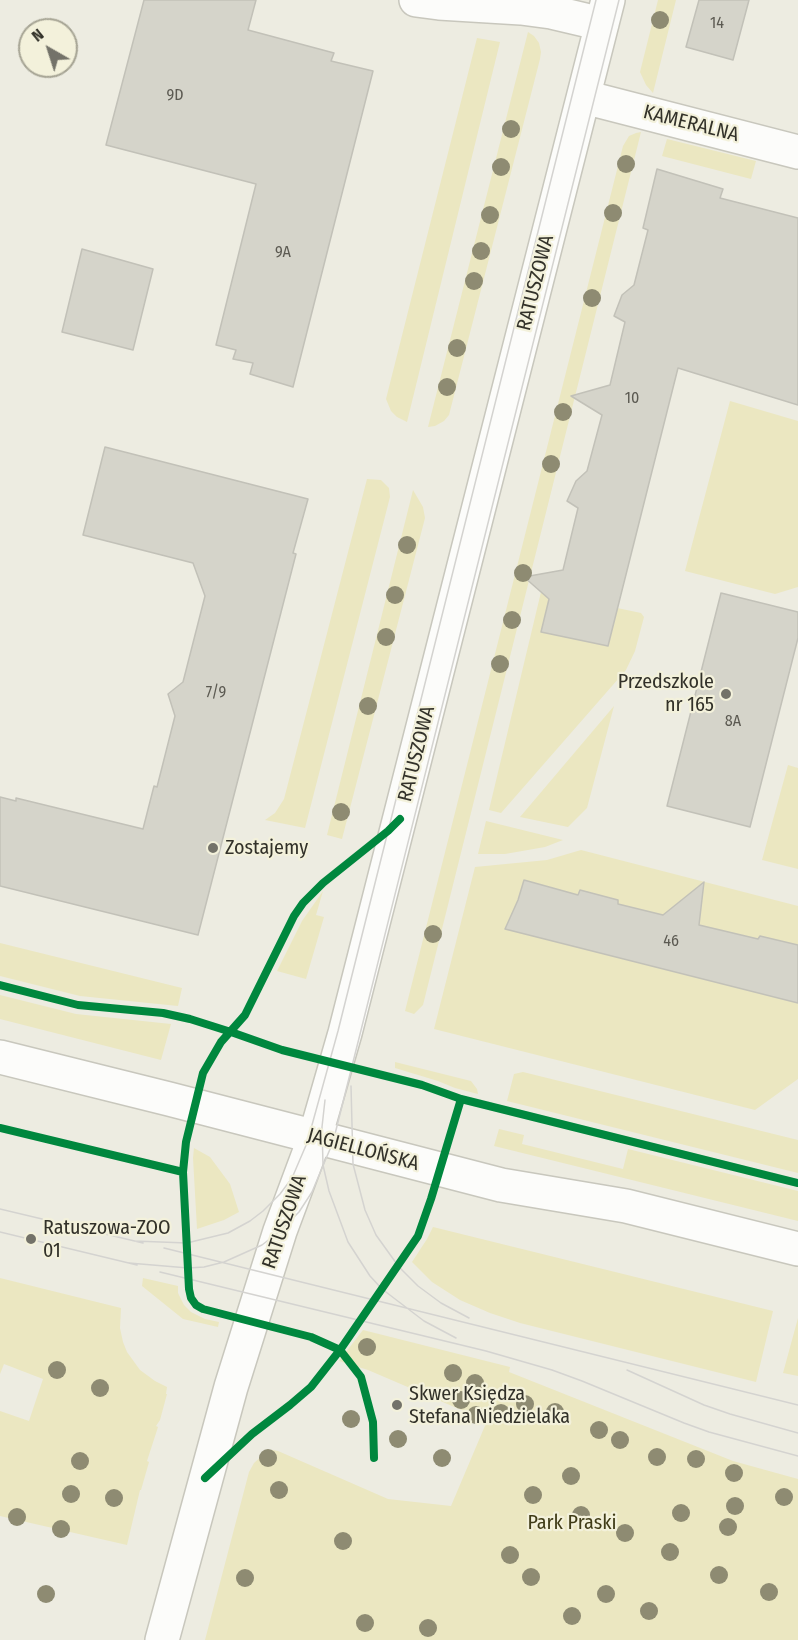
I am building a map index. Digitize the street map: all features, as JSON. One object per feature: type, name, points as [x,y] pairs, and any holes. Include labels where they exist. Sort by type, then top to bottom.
[{"type":"street","points":[[416,0],[551,12],[605,12]]},
{"type":"street","name":"RATUSZOWA","points":[[162,1640],[231,1387],[280,1231],[315,1137],[354,1002],[605,12]]},
{"type":"street","name":"KAMERALNA","points":[[584,97],[798,152]]},
{"type":"street","name":"JAGIELLOŃSKA","points":[[0,1058],[501,1185],[626,1206],[798,1249]]},
{"type":"green space","points":[[658,0],[676,0],[653,93],[640,72]]},
{"type":"green space","points":[[528,32],[539,43],[540,59],[449,415],[444,421],[428,427]]},
{"type":"green space","points":[[477,38],[500,42],[407,422],[391,411],[386,399]]},
{"type":"green space","points":[[641,132],[423,1005],[414,1014],[405,1011],[623,146],[629,136]]},
{"type":"green space","points":[[667,139],[756,161],[751,179],[662,156]]},
{"type":"green space","points":[[730,401],[798,421],[798,587],[775,594],[685,571]]},
{"type":"green space","points":[[367,479],[381,480],[389,488],[390,497],[305,828],[265,820],[275,813],[284,799]]},
{"type":"green space","points":[[413,490],[423,507],[425,518],[342,839],[327,835]]},
{"type":"green space","points":[[541,592],[641,613],[644,617],[635,651],[626,670],[501,813],[489,810]]},
{"type":"green space","points":[[614,706],[587,808],[568,827],[520,817]]},
{"type":"green space","points":[[788,765],[798,768],[798,869],[762,860]]},
{"type":"green space","points":[[486,821],[563,840],[545,847],[505,854],[478,854]]},
{"type":"green space","points":[[581,850],[798,906],[798,1079],[755,1110],[434,1029],[475,867],[547,860]]},
{"type":"green space","points":[[323,891],[316,915],[324,917],[306,979],[277,971],[302,921]]},
{"type":"green space","points":[[0,943],[182,988],[178,1006],[80,996],[0,976]]},
{"type":"green space","points":[[0,995],[76,1014],[171,1024],[161,1060],[0,1019]]},
{"type":"green space","points":[[395,1062],[471,1081],[478,1094],[395,1068]]},
{"type":"green space","points":[[523,1072],[798,1140],[798,1173],[507,1101],[514,1074]]},
{"type":"green space","points":[[499,1129],[524,1135],[522,1144],[623,1169],[628,1149],[798,1191],[798,1221],[494,1146]]},
{"type":"green space","points":[[194,1148],[210,1157],[230,1184],[239,1212],[197,1229],[193,1158]]},
{"type":"green space","points":[[433,1227],[773,1311],[756,1382],[520,1323],[460,1300],[432,1282],[412,1262]]},
{"type":"green space","points":[[0,1278],[121,1308],[120,1328],[127,1352],[140,1370],[167,1387],[127,1545],[0,1516],[0,1411],[29,1421],[43,1379],[4,1364],[0,1374]]},
{"type":"green space","points":[[143,1278],[178,1286],[178,1293],[184,1305],[191,1312],[205,1319],[219,1322],[218,1327],[183,1319],[142,1286]]},
{"type":"green space","points":[[798,1318],[798,1376],[783,1373]]},
{"type":"green space","name":"Park Praski","points":[[363,1330],[510,1367],[509,1372],[733,1461],[798,1479],[798,1640],[205,1640],[249,1472],[254,1463],[266,1452],[278,1451],[388,1499],[451,1506],[487,1421],[368,1370],[339,1361]]},
{"type":"building","points":[[144,0],[256,0],[248,30],[334,53],[331,61],[373,71],[293,387],[250,374],[253,363],[233,359],[236,350],[216,345],[256,184],[106,145]]},
{"type":"building","points":[[699,0],[749,0],[733,60],[686,47]]},
{"type":"building","points":[[657,169],[723,189],[720,198],[798,218],[798,405],[678,368],[608,646],[541,632],[549,599],[524,577],[563,570],[578,508],[567,501],[576,481],[587,471],[602,415],[571,396],[610,385],[625,322],[614,316],[622,295],[634,285],[648,230],[643,228]]},
{"type":"building","points":[[82,249],[153,269],[133,350],[62,332]]},
{"type":"building","points":[[105,447],[308,499],[293,553],[296,554],[198,935],[0,886],[0,797],[16,801],[16,798],[143,829],[154,786],[157,787],[175,716],[168,694],[183,682],[205,596],[193,563],[83,535]]},
{"type":"building","points":[[721,593],[798,612],[798,638],[750,827],[667,806]]},
{"type":"building","points":[[524,880],[578,895],[580,890],[618,900],[618,904],[663,915],[704,882],[699,925],[758,939],[760,936],[798,945],[798,1003],[505,929]]},
{"type":"tram line","points":[[134,1241],[187,1243],[228,1233],[250,1221],[280,1194],[292,1178],[307,1143],[338,1031],[596,0]]},
{"type":"tram line","points":[[129,1263],[188,1268],[204,1267],[224,1262],[262,1245],[299,1212],[312,1192],[333,1142],[619,0]]},
{"type":"tram line","points":[[351,1086],[353,1164],[365,1210],[376,1235],[399,1267],[418,1286],[441,1303],[469,1318]]},
{"type":"tram line","points":[[325,1100],[322,1127],[323,1165],[329,1191],[348,1242],[370,1276],[382,1289],[424,1321],[456,1338]]},
{"type":"tram line","points":[[0,1209],[143,1243]]},
{"type":"tram line","points":[[0,1232],[137,1265]]},
{"type":"tram line","points":[[164,1248],[798,1405]]},
{"type":"tram line","points":[[160,1272],[486,1351],[552,1370],[709,1432],[798,1456]]},
{"type":"tram line","points":[[627,1370],[704,1405],[798,1433]]},
{"type":"cycle path","points":[[400,819],[323,883],[303,903],[294,916],[245,1015],[221,1042],[203,1073],[186,1142],[183,1172],[189,1289],[196,1305],[203,1309],[311,1337],[340,1350],[418,1236],[461,1099]]},
{"type":"cycle path","points":[[0,985],[78,1005],[163,1013],[190,1019],[282,1050],[422,1085],[461,1099],[798,1183]]},
{"type":"cycle path","points":[[0,1128],[183,1172]]},
{"type":"cycle path","points":[[205,1478],[252,1434],[311,1387],[340,1350],[361,1377],[373,1422],[374,1458]]},
{"type":"place","name":"Przedszkole nr 165","points":[[726,694]]},
{"type":"place","name":"Zostajemy","points":[[213,848]]},
{"type":"place","name":"Ratuszowa-ZOO 01","points":[[31,1239]]},
{"type":"place","name":"Skwer Księdza Stefana Niedzielaka","points":[[397,1405]]}]
